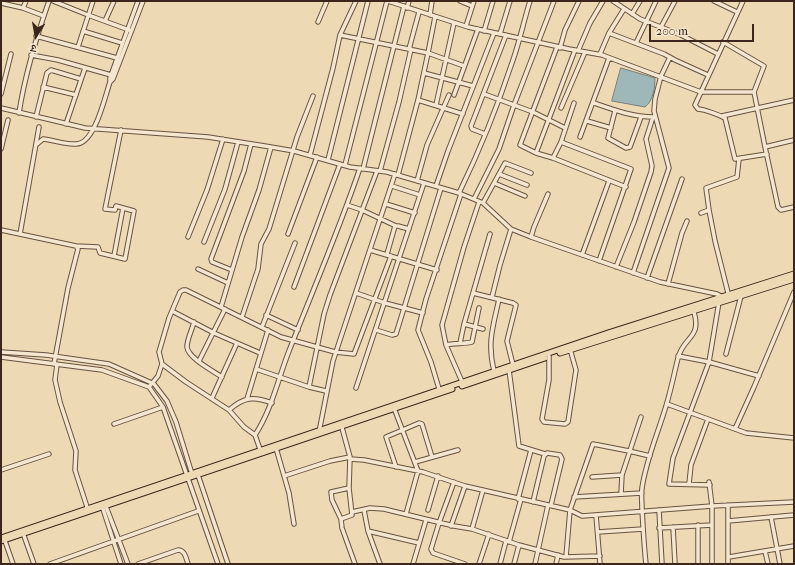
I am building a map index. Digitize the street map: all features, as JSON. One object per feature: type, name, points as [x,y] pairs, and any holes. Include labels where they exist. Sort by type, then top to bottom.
[{"type":"highway","points":[[463,384],[494,371],[726,298],[794,274]]},
{"type":"highway","points":[[3,539],[319,431],[508,370],[692,308],[719,302],[726,298],[741,296],[794,279]]},
{"type":"highway","points":[[260,452],[276,448],[319,431]]},
{"type":"street","points":[[23,8],[26,1]]},
{"type":"street","points":[[19,113],[24,83],[36,36],[49,1]]},
{"type":"street","points":[[53,1],[88,16],[129,30]]},
{"type":"street","points":[[78,47],[93,1]]},
{"type":"street","points":[[105,21],[114,1]]},
{"type":"street","points":[[110,82],[113,79],[138,1]]},
{"type":"street","points":[[36,145],[43,139],[77,145],[85,141],[94,128],[122,43],[143,1]]},
{"type":"street","points":[[318,22],[327,1]]},
{"type":"street","points":[[310,155],[340,36],[356,1]]},
{"type":"street","points":[[328,160],[368,1]]},
{"type":"street","points":[[345,165],[387,1],[454,23],[484,31],[576,51],[600,54],[701,92],[754,92]]},
{"type":"street","points":[[255,435],[264,421],[272,403],[279,377],[311,301],[361,168],[405,7],[409,1]]},
{"type":"street","points":[[430,15],[432,1]]},
{"type":"street","points":[[460,1],[472,6]]},
{"type":"street","points":[[466,26],[474,1]]},
{"type":"street","points":[[484,31],[493,1]]},
{"type":"street","points":[[500,34],[510,1]]},
{"type":"street","points":[[440,391],[431,362],[418,330],[460,193],[499,100],[520,39],[530,1]]},
{"type":"street","points":[[474,199],[487,176],[499,149],[514,105],[554,1]]},
{"type":"street","points":[[579,1],[575,6],[558,47],[520,145],[626,187]]},
{"type":"street","points":[[536,152],[576,51],[603,1]]},
{"type":"street","points":[[613,1],[646,22],[681,35],[718,54]]},
{"type":"street","points":[[632,14],[640,1]]},
{"type":"street","points":[[636,43],[656,1]]},
{"type":"street","points":[[661,27],[675,1]]},
{"type":"street","points":[[714,1],[737,12]]},
{"type":"street","points":[[743,1],[695,105],[698,109],[706,110],[717,116],[722,116],[794,100]]},
{"type":"street","points":[[4,3],[44,16]]},
{"type":"street","points":[[600,54],[609,34],[624,9]]},
{"type":"street","points":[[309,387],[324,314],[378,171],[399,102],[419,12]]},
{"type":"street","points":[[319,431],[326,391],[336,352],[396,175],[418,100],[435,17]]},
{"type":"street","points":[[436,105],[454,23]]},
{"type":"street","points":[[454,95],[478,29]]},
{"type":"street","points":[[83,31],[122,43]]},
{"type":"street","points":[[436,186],[494,32]]},
{"type":"street","points":[[609,34],[670,57],[708,75]]},
{"type":"street","points":[[36,36],[117,58]]},
{"type":"street","points":[[340,36],[428,53],[464,66]]},
{"type":"street","points":[[485,134],[472,129],[471,126],[506,36]]},
{"type":"street","points":[[723,42],[764,66],[754,92],[765,147],[778,207],[781,210],[794,207]]},
{"type":"street","points":[[561,108],[585,52]]},
{"type":"street","points":[[1,94],[11,54]]},
{"type":"street","points":[[31,55],[58,60],[111,75]]},
{"type":"street","points":[[633,273],[669,168],[654,117],[654,111],[655,99],[661,76],[670,57]]},
{"type":"street","points":[[580,137],[594,103],[609,58]]},
{"type":"street","points":[[66,124],[85,68]]},
{"type":"street","points":[[36,117],[46,73],[51,70],[81,79]]},
{"type":"street","points":[[424,73],[473,86]]},
{"type":"street","points":[[43,87],[76,95]]},
{"type":"street","points":[[484,94],[533,112],[565,128]]},
{"type":"street","points":[[417,181],[427,145],[449,95]]},
{"type":"street","points":[[242,317],[258,269],[261,244],[269,229],[294,151],[297,137],[313,96]]},
{"type":"street","points":[[418,100],[463,114]]},
{"type":"street","points":[[553,158],[561,142],[574,103]]},
{"type":"street","points":[[594,103],[615,111],[641,117],[654,117]]},
{"type":"street","points":[[1,108],[66,124],[94,128],[208,137],[271,147],[294,151],[340,164],[396,175],[460,193],[481,202],[511,229],[531,237],[647,278],[726,298],[706,188],[707,186],[737,178],[739,159]]},
{"type":"street","points":[[615,111],[608,138],[628,148],[630,147],[641,117]]},
{"type":"street","points":[[722,116],[725,118],[735,159],[767,154]]},
{"type":"street","points":[[616,267],[634,222],[651,172],[652,166],[646,139],[654,117]]},
{"type":"street","points":[[1,149],[8,120]]},
{"type":"street","points":[[586,121],[611,128]]},
{"type":"street","points":[[20,234],[39,127]]},
{"type":"street","points":[[1,230],[76,246],[98,247],[100,253],[125,259],[134,211],[116,206],[115,210],[105,209],[121,130]]},
{"type":"street","points":[[188,237],[207,190],[222,139]]},
{"type":"street","points":[[765,147],[794,140]]},
{"type":"street","points":[[204,242],[225,189],[238,142]]},
{"type":"street","points":[[561,142],[629,167],[631,170],[599,261]]},
{"type":"street","points":[[232,270],[212,262],[211,259],[244,171],[251,144]]},
{"type":"street","points":[[221,307],[242,237],[259,190],[271,147]]},
{"type":"street","points":[[288,234],[317,157]]},
{"type":"street","points":[[463,384],[442,334],[442,325],[464,247],[481,202],[494,183],[504,164],[506,162],[531,173]]},
{"type":"street","points":[[294,287],[340,164]]},
{"type":"street","points":[[499,174],[527,185]]},
{"type":"street","points":[[647,278],[682,178]]},
{"type":"street","points":[[582,255],[609,181]]},
{"type":"street","points":[[356,388],[424,183]]},
{"type":"street","points":[[494,183],[525,196]]},
{"type":"street","points":[[392,186],[420,195]]},
{"type":"street","points":[[376,330],[392,335],[396,334],[441,188]]},
{"type":"street","points":[[531,237],[548,194]]},
{"type":"street","points":[[386,204],[415,213]]},
{"type":"street","points":[[347,205],[381,218],[396,226],[409,229]]},
{"type":"street","points":[[114,256],[123,208]]},
{"type":"street","points":[[701,213],[710,210]]},
{"type":"street","points":[[668,284],[686,221]]},
{"type":"street","points":[[149,388],[158,376],[162,364],[159,352],[172,311],[183,290],[186,290],[293,341],[351,355],[355,352],[375,299],[389,255],[396,226]]},
{"type":"street","points":[[492,297],[511,229]]},
{"type":"street","points":[[460,343],[490,234]]},
{"type":"street","points":[[262,327],[295,243]]},
{"type":"street","points":[[76,246],[78,251],[68,288],[55,356],[55,380],[60,402],[76,451],[75,470],[88,511]]},
{"type":"street","points":[[370,250],[437,270]]},
{"type":"street","points":[[198,268],[228,283]]},
{"type":"street","points":[[735,429],[794,292]]},
{"type":"street","points":[[356,293],[385,303],[423,313]]},
{"type":"street","points":[[473,293],[514,302],[516,305],[507,342],[513,365]]},
{"type":"street","points":[[726,354],[741,296]]},
{"type":"street","points":[[494,371],[490,348],[492,331],[500,299]]},
{"type":"street","points":[[712,564],[712,506],[710,484],[669,484],[673,458],[709,362],[719,302]]},
{"type":"street","points":[[446,345],[472,342],[479,308]]},
{"type":"street","points":[[646,564],[642,511],[642,488],[650,456],[667,404],[678,356],[693,335],[695,328],[696,320],[692,308]]},
{"type":"street","points":[[199,362],[225,309]]},
{"type":"street","points":[[172,311],[214,333],[260,353]]},
{"type":"street","points":[[266,315],[298,330]]},
{"type":"street","points":[[194,322],[187,348],[193,357],[199,362],[222,377]]},
{"type":"street","points":[[464,324],[483,329]]},
{"type":"street","points":[[247,399],[268,330]]},
{"type":"street","points":[[212,398],[237,342]]},
{"type":"street","points":[[549,356],[550,380],[542,419],[544,422],[565,424],[568,422],[576,370],[570,349]]},
{"type":"street","points":[[1,352],[55,356],[108,364],[153,383],[166,401],[176,422],[191,475],[198,511],[218,564]]},
{"type":"street","points":[[678,356],[709,362],[759,376]]},
{"type":"street","points":[[1,357],[102,370],[149,388],[163,407],[228,564]]},
{"type":"street","points":[[162,364],[186,382],[229,410],[244,427],[255,435],[260,452]]},
{"type":"street","points":[[256,369],[309,387],[326,391]]},
{"type":"street","points":[[508,370],[519,446],[545,454],[560,455],[562,459],[535,564]]},
{"type":"street","points":[[229,410],[236,403],[247,399],[254,398],[272,403]]},
{"type":"street","points":[[667,404],[746,433],[794,438]]},
{"type":"street","points":[[114,424],[163,407]]},
{"type":"street","points":[[394,407],[418,471],[406,514]]},
{"type":"street","points":[[621,494],[622,475],[641,416]]},
{"type":"street","points":[[688,484],[691,465],[708,419]]},
{"type":"street","points":[[396,467],[386,437],[420,423],[432,457]]},
{"type":"street","points":[[341,424],[350,458],[349,488],[352,512],[352,515],[341,519]]},
{"type":"street","points":[[566,557],[568,519],[570,510],[593,444],[629,450],[650,456]]},
{"type":"street","points":[[276,448],[284,476],[294,524]]},
{"type":"street","points":[[414,462],[458,450]]},
{"type":"street","points":[[500,564],[520,499],[531,450]]},
{"type":"street","points":[[1,470],[49,454]]},
{"type":"street","points":[[533,502],[545,454]]},
{"type":"street","points":[[284,476],[330,461],[350,458],[418,471],[438,476],[465,486],[570,510],[582,516],[712,506],[794,502]]},
{"type":"street","points":[[592,477],[622,475]]},
{"type":"street","points":[[428,510],[438,476]]},
{"type":"street","points":[[454,482],[439,523],[431,551],[465,564]]},
{"type":"street","points":[[451,526],[465,486]]},
{"type":"street","points":[[349,488],[331,492],[332,500],[341,519],[342,528],[355,564]]},
{"type":"street","points":[[472,529],[483,490]]},
{"type":"street","points":[[574,497],[642,493]]},
{"type":"street","points":[[104,505],[128,564]]},
{"type":"street","points":[[104,505],[121,564]]},
{"type":"street","points":[[728,505],[728,564]]},
{"type":"street","points":[[352,512],[370,508],[382,508],[451,526],[472,529],[519,545],[566,557],[600,556]]},
{"type":"street","points":[[364,510],[368,531],[380,564]]},
{"type":"street","points":[[659,510],[662,564]]},
{"type":"street","points":[[50,564],[198,511]]},
{"type":"street","points":[[596,514],[600,564]]},
{"type":"street","points":[[728,520],[794,515]]},
{"type":"street","points":[[772,517],[780,564]]},
{"type":"street","points":[[413,564],[426,520]]},
{"type":"street","points":[[660,528],[712,524]]},
{"type":"street","points":[[698,526],[698,564]]},
{"type":"street","points":[[673,527],[675,564]]},
{"type":"street","points":[[598,532],[643,529]]},
{"type":"street","points":[[368,531],[419,543]]},
{"type":"street","points":[[23,532],[34,564]]},
{"type":"street","points":[[479,564],[489,534]]},
{"type":"street","points":[[3,539],[12,564]]},
{"type":"street","points":[[514,564],[519,545]]},
{"type":"street","points":[[729,557],[794,546]]},
{"type":"street","points":[[138,564],[178,550],[184,552],[188,564]]},
{"type":"street","points":[[765,552],[768,564]]},
{"type":"street","points":[[556,564],[558,555]]},
{"type":"water","points":[[621,68],[655,78],[653,94],[645,107],[612,101]]}]
